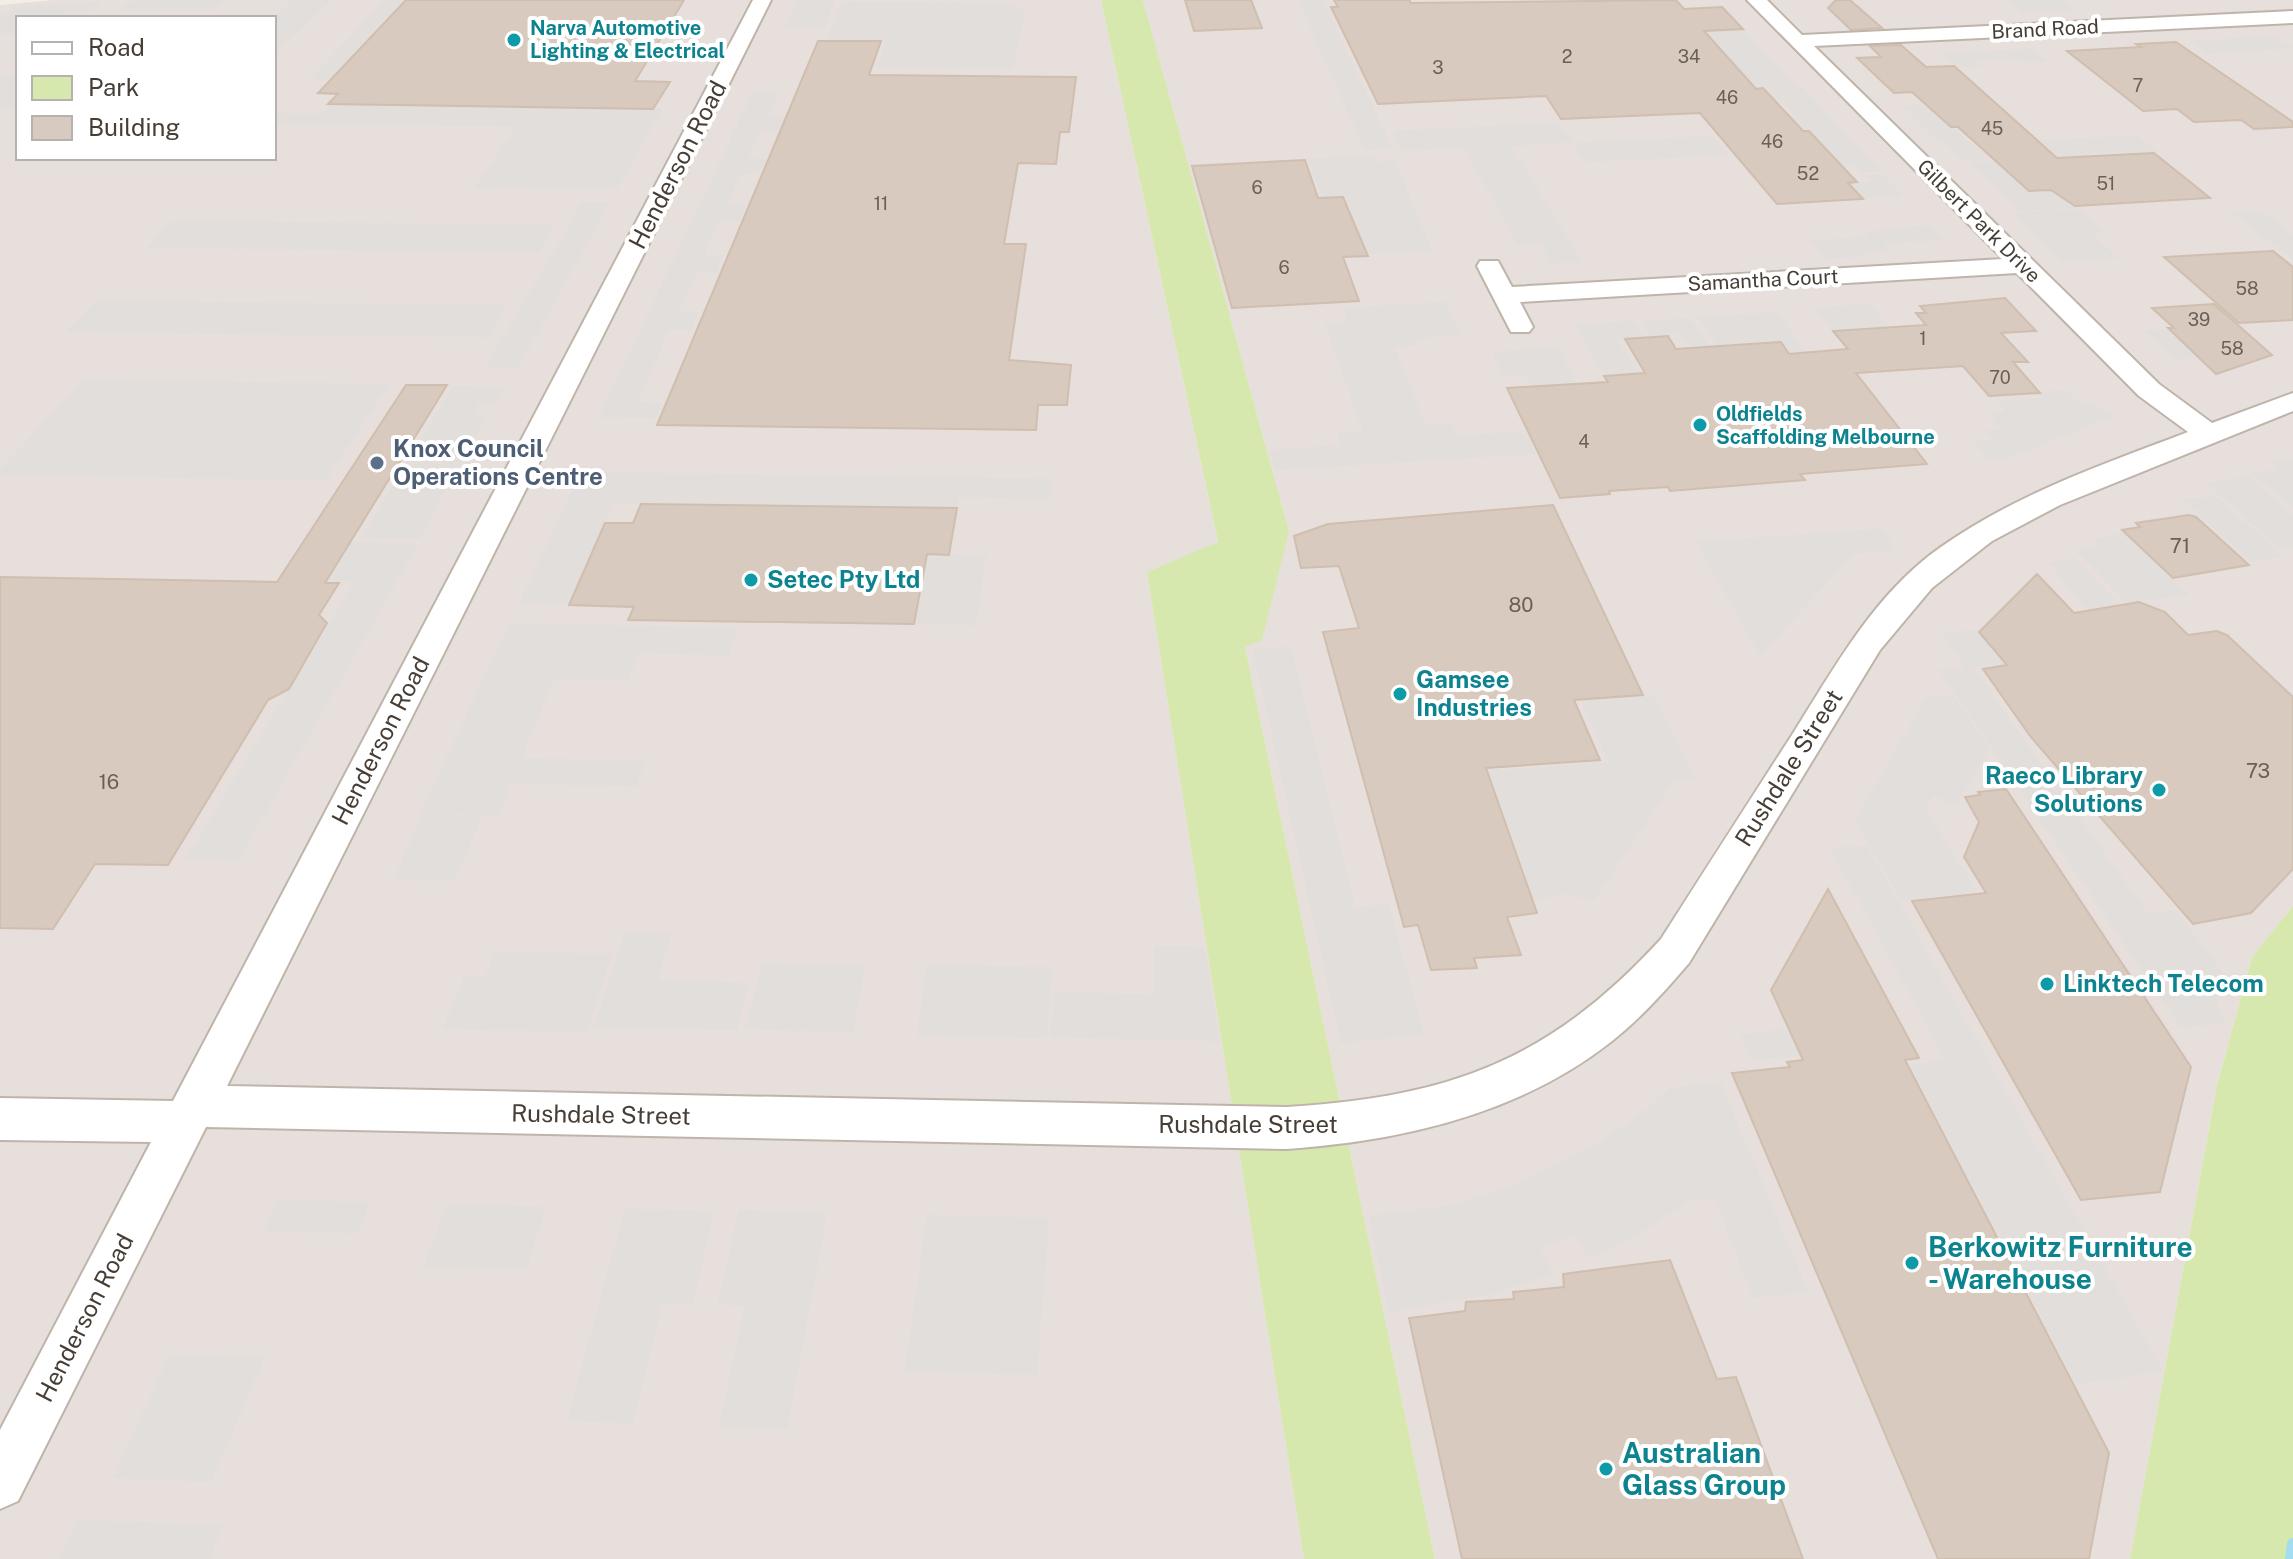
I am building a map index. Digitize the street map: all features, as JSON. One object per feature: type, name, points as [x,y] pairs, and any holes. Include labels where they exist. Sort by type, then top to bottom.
[{"type":"street","name":"Henderson Road","points":[[0,1483],[762,0]]},
{"type":"street","name":"Gilbert Park Drive","points":[[1756,0],[2155,395],[2209,434]]},
{"type":"street","points":[[2265,0],[2293,18]]},
{"type":"street","name":"Brand Road","points":[[1798,41],[2293,18]]},
{"type":"street","name":"Samantha Court","points":[[1504,295],[2022,265]]},
{"type":"street","points":[[1489,266],[1520,327]]},
{"type":"street","name":"Rushdale Street","points":[[0,1119],[190,1114],[1287,1128],[1366,1122],[1423,1111],[1471,1097],[1514,1079],[1594,1032],[1632,1000],[1657,973],[1675,951],[1875,630],[1900,599],[1930,570],[1971,538],[2037,503],[2293,401]]},
{"type":"shaded area","points":[[54,0],[1101,0],[1218,543],[1147,572],[1304,1559],[0,1559],[0,5]]},
{"type":"shaded area","points":[[227,0],[215,10],[120,10],[131,1]]},
{"type":"shaded area","points":[[293,0],[331,0],[276,53],[275,16]]},
{"type":"shaded area","points":[[385,0],[405,0],[330,80],[310,79]]},
{"type":"shaded area","points":[[798,0],[835,0],[824,27],[786,27]]},
{"type":"shaded area","points":[[1143,0],[2293,0],[2293,906],[2252,957],[2217,1084],[2130,1559],[1435,1559],[1245,647],[1289,531]]},
{"type":"shaded area","points":[[1298,0],[1322,0],[1393,148],[1365,150]]},
{"type":"shaded area","points":[[2063,0],[2076,10],[2024,13],[2009,1]]},
{"type":"shaded area","points":[[101,2],[93,10],[71,11],[65,16],[16,16],[16,34],[0,33],[0,18],[16,7]]},
{"type":"shaded area","points":[[842,2],[1015,3],[1014,9],[1025,9],[1013,69],[877,67],[887,39],[826,39]]},
{"type":"shaded area","points":[[1744,30],[1797,86],[1719,90],[1742,72],[1705,31]]},
{"type":"shaded area","points":[[2274,36],[2293,48],[2209,54],[2190,41]]},
{"type":"shaded area","points":[[2033,49],[2049,62],[1976,60],[1981,66],[1957,67],[1941,53]]},
{"type":"shaded area","points":[[0,76],[16,76],[16,109],[0,109]]},
{"type":"shaded area","points":[[1802,87],[1880,171],[1862,172],[1855,165],[1833,166],[1828,151],[1809,129],[1803,129],[1791,117],[1796,116],[1784,103],[1788,101],[1777,102],[1765,89]]},
{"type":"shaded area","points":[[753,92],[779,92],[768,116],[787,116],[781,131],[760,131],[748,158],[766,159],[760,173],[740,174],[727,204],[746,205],[739,221],[719,221],[704,255],[723,255],[716,273],[696,273],[679,311],[698,312],[691,330],[669,330],[638,402],[662,403],[656,418],[599,417]]},
{"type":"shaded area","points":[[1931,104],[1945,117],[1940,118],[1944,122],[1985,154],[1980,155],[1985,160],[1965,161],[1902,106]]},
{"type":"shaded area","points":[[331,106],[662,109],[617,189],[475,188],[517,126],[276,124],[276,113],[323,114]]},
{"type":"shaded area","points":[[1559,123],[1573,142],[1511,146],[1582,262],[1552,263],[1541,244],[1518,245],[1464,148],[1402,151],[1393,131]]},
{"type":"shaded area","points":[[1713,136],[1728,155],[1586,162],[1573,143]]},
{"type":"shaded area","points":[[2138,136],[2157,151],[2058,156],[2041,140]]},
{"type":"shaded area","points":[[1373,156],[1376,162],[1395,161],[1432,251],[1369,254],[1345,196],[1322,197],[1308,159]]},
{"type":"shaded area","points":[[2022,160],[2013,177],[2028,192],[2051,191],[2076,208],[2019,211],[1969,163]]},
{"type":"shaded area","points":[[1882,174],[1903,196],[1863,198],[1849,183],[1871,182],[1865,175]]},
{"type":"shaded area","points":[[583,202],[610,202],[518,368],[486,367]]},
{"type":"shaded area","points":[[2081,210],[2106,232],[2091,234],[2118,258],[2061,261],[2012,213]]},
{"type":"shaded area","points":[[2262,211],[2293,235],[2293,260],[2234,213]]},
{"type":"shaded area","points":[[173,221],[555,225],[539,252],[147,248]]},
{"type":"shaded area","points":[[1930,225],[1944,240],[1883,243],[1888,251],[1864,253],[1851,238],[1868,237],[1865,232]]},
{"type":"shaded area","points":[[1849,238],[1865,256],[1824,259],[1809,240]]},
{"type":"shaded area","points":[[97,301],[507,305],[488,337],[66,332]]},
{"type":"shaded area","points":[[1445,302],[1460,335],[1416,338],[1417,345],[1394,347],[1426,426],[1453,424],[1458,436],[1525,431],[1536,454],[1276,470],[1270,450],[1340,445],[1338,432],[1363,431],[1325,324],[1348,322],[1343,308]]},
{"type":"shaded area","points":[[1870,304],[1889,327],[1833,331],[1815,308]]},
{"type":"shaded area","points":[[1776,312],[1806,352],[1790,353],[1782,341],[1717,345],[1698,317]]},
{"type":"shaded area","points":[[1690,318],[1723,366],[1704,368],[1681,333],[1650,335],[1641,321]]},
{"type":"shaded area","points":[[1632,321],[1642,337],[1617,339],[1637,373],[1604,375],[1576,325]]},
{"type":"shaded area","points":[[2167,329],[2177,338],[2185,338],[2206,358],[2175,359],[2144,330]]},
{"type":"shaded area","points":[[1558,347],[1576,383],[1530,386],[1525,374],[1503,376],[1492,352]]},
{"type":"shaded area","points":[[82,380],[389,384],[326,480],[0,475],[0,470]]},
{"type":"shaded area","points":[[453,386],[503,388],[494,403],[479,403],[472,415],[487,416],[419,539],[361,539]]},
{"type":"shaded area","points":[[2066,390],[2079,404],[2088,401],[2113,416],[2009,458],[1988,459],[1974,441],[1994,440],[1986,430],[2001,429],[1988,413],[2006,412],[1997,401],[2045,398],[2040,392]]},
{"type":"shaded area","points":[[2293,459],[2293,507],[2252,473],[2278,469],[2272,462]]},
{"type":"shaded area","points":[[581,472],[1053,479],[1051,499],[959,497],[957,508],[614,503],[569,605],[519,604]]},
{"type":"shaded area","points":[[2248,477],[2293,515],[2293,548],[2282,550],[2206,483]]},
{"type":"shaded area","points":[[2215,496],[2283,556],[2252,562],[2184,500]]},
{"type":"shaded area","points":[[1881,529],[1896,550],[1854,554],[1760,655],[1696,542]]},
{"type":"shaded area","points":[[2124,533],[2189,595],[2126,602],[2076,550],[2099,545],[2094,539]]},
{"type":"shaded area","points":[[344,542],[418,544],[238,861],[186,859],[354,583],[320,580]]},
{"type":"shaded area","points":[[927,554],[986,555],[976,625],[914,624]]},
{"type":"shaded area","points":[[2075,558],[2119,604],[2086,609],[2049,563]]},
{"type":"shaded area","points":[[510,623],[738,628],[729,655],[639,653],[628,680],[554,679],[521,758],[645,761],[636,786],[511,784],[498,815],[420,814]]},
{"type":"shaded area","points":[[1976,630],[2004,663],[1973,667],[2147,913],[2176,910],[2239,994],[2215,997],[2224,1023],[2181,1027],[1939,670],[1965,668],[1942,633]]},
{"type":"shaded area","points":[[1291,646],[1355,908],[1388,903],[1424,1034],[1341,1043],[1253,650]]},
{"type":"shaded area","points":[[1653,696],[1695,778],[1675,779],[1594,900],[1567,894],[1534,899],[1489,771],[1608,762],[1582,701]]},
{"type":"shaded area","points":[[1953,696],[1989,749],[1956,806],[1934,795],[1925,809],[1977,892],[1902,901],[1855,820],[1927,697]]},
{"type":"shaded area","points":[[423,815],[482,817],[454,881],[393,880]]},
{"type":"shaded area","points":[[1867,846],[2163,1371],[2076,1384],[1910,1065],[1946,1060],[1830,848]]},
{"type":"shaded area","points":[[625,933],[671,934],[658,980],[749,983],[737,1030],[594,1027]]},
{"type":"shaded area","points":[[1154,946],[1205,947],[1219,1041],[1050,1037],[1055,992],[1154,995]]},
{"type":"shaded area","points":[[495,952],[612,954],[587,1032],[443,1029],[464,976],[485,977]]},
{"type":"shaded area","points":[[762,963],[865,966],[853,1032],[745,1029]]},
{"type":"shaded area","points":[[927,965],[1052,967],[1047,1038],[917,1036]]},
{"type":"shaded area","points":[[1788,1029],[1800,1055],[1752,1060],[1741,1035]]},
{"type":"shaded area","points":[[1720,1082],[1808,1292],[1753,1298],[1715,1199],[1690,1200],[1636,1236],[1589,1258],[1575,1236],[1540,1248],[1553,1274],[1492,1294],[1389,1312],[1369,1216],[1452,1205],[1512,1186],[1595,1145],[1640,1115],[1670,1088]]},
{"type":"shaded area","points":[[279,1200],[370,1202],[358,1233],[264,1232]]},
{"type":"shaded area","points":[[447,1204],[546,1207],[526,1269],[424,1266]]},
{"type":"shaded area","points":[[625,1209],[714,1211],[693,1303],[662,1303],[633,1423],[567,1421]]},
{"type":"shaded area","points":[[739,1210],[827,1213],[787,1429],[719,1426],[745,1306],[718,1304]]},
{"type":"shaded area","points":[[927,1215],[1049,1218],[1037,1375],[905,1371]]},
{"type":"shaded area","points":[[170,1355],[264,1358],[211,1482],[112,1478]]},
{"type":"shaded area","points":[[78,1520],[223,1525],[209,1559],[60,1559]]},
{"type":"green space","points":[[1101,0],[1143,0],[1289,531],[1262,640],[1245,647],[1435,1559],[1304,1559],[1147,572],[1218,542]]},
{"type":"green space","points":[[2293,906],[2293,1559],[2130,1559],[2217,1085],[2252,957]]},
{"type":"building","name":"Narva Automotive Lighting & Electrical","points":[[406,0],[684,0],[635,81],[670,82],[653,109],[328,104],[338,94],[318,93]]},
{"type":"building","points":[[1185,0],[1251,0],[1262,28],[1194,31]]},
{"type":"building","points":[[1334,0],[1409,0],[1411,3],[1676,0],[1684,9],[1722,7],[1743,29],[1704,31],[1756,89],[1763,88],[1803,131],[1809,131],[1857,182],[1848,183],[1863,199],[1777,204],[1700,113],[1561,119],[1546,96],[1378,104],[1331,7],[1338,7]]},
{"type":"building","points":[[1836,0],[1850,0],[1882,28],[1851,30],[1828,8]]},
{"type":"building","points":[[818,41],[881,41],[869,75],[1076,77],[1069,132],[1060,132],[1056,164],[1018,163],[1004,244],[1026,244],[1009,360],[1071,365],[1067,405],[1038,405],[1036,430],[657,425]]},
{"type":"building","points":[[2176,42],[2293,122],[2293,127],[2254,129],[2241,120],[2194,122],[2177,109],[2143,111],[2067,51]]},
{"type":"building","points":[[1901,45],[1926,67],[1954,66],[2057,158],[2154,153],[2210,198],[2075,206],[2051,190],[2029,191],[1958,127],[1951,127],[1912,92],[1894,93],[1857,58],[1881,57],[1870,46]]},
{"type":"building","points":[[1305,160],[1318,198],[1343,197],[1368,256],[1343,257],[1359,301],[1232,308],[1192,166]]},
{"type":"building","points":[[2273,251],[2293,267],[2293,320],[2239,323],[2164,257]]},
{"type":"building","points":[[2005,298],[2036,331],[2001,333],[2028,362],[2013,362],[2040,393],[1989,396],[1963,366],[1856,373],[1927,464],[1800,474],[1805,480],[1670,491],[1668,487],[1609,491],[1610,494],[1560,498],[1507,388],[1608,382],[1604,376],[1645,373],[1625,339],[1668,336],[1676,349],[1781,342],[1789,354],[1848,349],[1833,331],[1926,325],[1916,313],[1926,313],[1920,306]]},
{"type":"building","points":[[2214,304],[2272,355],[2216,374],[2168,328],[2174,328],[2152,308]]},
{"type":"building","points":[[406,385],[447,385],[325,583],[339,583],[319,615],[327,623],[289,689],[268,700],[168,865],[95,864],[53,929],[0,928],[0,577],[277,582]]},
{"type":"building","name":"Setec Pty Ltd","points":[[641,504],[957,508],[949,555],[927,554],[914,624],[628,620],[634,607],[569,605],[605,523],[633,523]]},
{"type":"building","points":[[1553,505],[1643,695],[1574,700],[1600,760],[1486,768],[1537,913],[1507,917],[1521,955],[1474,958],[1477,968],[1431,970],[1418,925],[1404,927],[1323,632],[1359,628],[1339,566],[1301,568],[1294,536],[1328,524]]},
{"type":"building","points":[[2189,515],[2196,517],[2249,565],[2173,578],[2122,530],[2140,527],[2136,523]]},
{"type":"building","name":"Raeco Library Solutions","points":[[2037,574],[2074,613],[2139,602],[2165,612],[2188,635],[2217,631],[2227,635],[2293,697],[2293,869],[2251,913],[2193,924],[2030,736],[1983,669],[2007,665],[1979,632]]},
{"type":"building","name":"Linktech Telecom","points":[[2006,789],[2191,1067],[2160,1192],[2081,1200],[1912,901],[1986,893],[1964,857],[1979,822],[1965,797],[1980,795],[1978,792]]},
{"type":"building","name":"Berkowitz Furniture - Warehouse","points":[[1828,889],[1919,1058],[1905,1060],[2109,1453],[2089,1559],[1938,1559],[1732,1073],[1790,1067],[1787,1062],[1803,1060],[1771,990]]},
{"type":"building","name":"Australian Glass Group","points":[[1670,1260],[1717,1379],[1736,1377],[1803,1559],[1462,1559],[1409,1318],[1465,1311],[1466,1302],[1514,1299],[1513,1292],[1564,1287],[1563,1274]]},
{"type":"waterway","points":[[2291,1559],[2293,1544]]},
{"type":"place","name":"Narva Automotive Lighting & Electrical","points":[[514,40]]},
{"type":"place","name":"Oldfields Scaffolding Melbourne","points":[[1700,425]]},
{"type":"place","name":"Knox Council Operations Centre","points":[[377,463]]},
{"type":"place","name":"Setec Pty Ltd","points":[[751,580]]},
{"type":"place","name":"Gamsee Industries","points":[[1400,694]]},
{"type":"place","name":"Raeco Library Solutions","points":[[2159,790]]},
{"type":"place","name":"Linktech Telecom","points":[[2047,984]]},
{"type":"place","name":"Berkowitz Furniture - Warehouse","points":[[1912,1263]]},
{"type":"place","name":"Australian Glass Group","points":[[1606,1469]]}]
